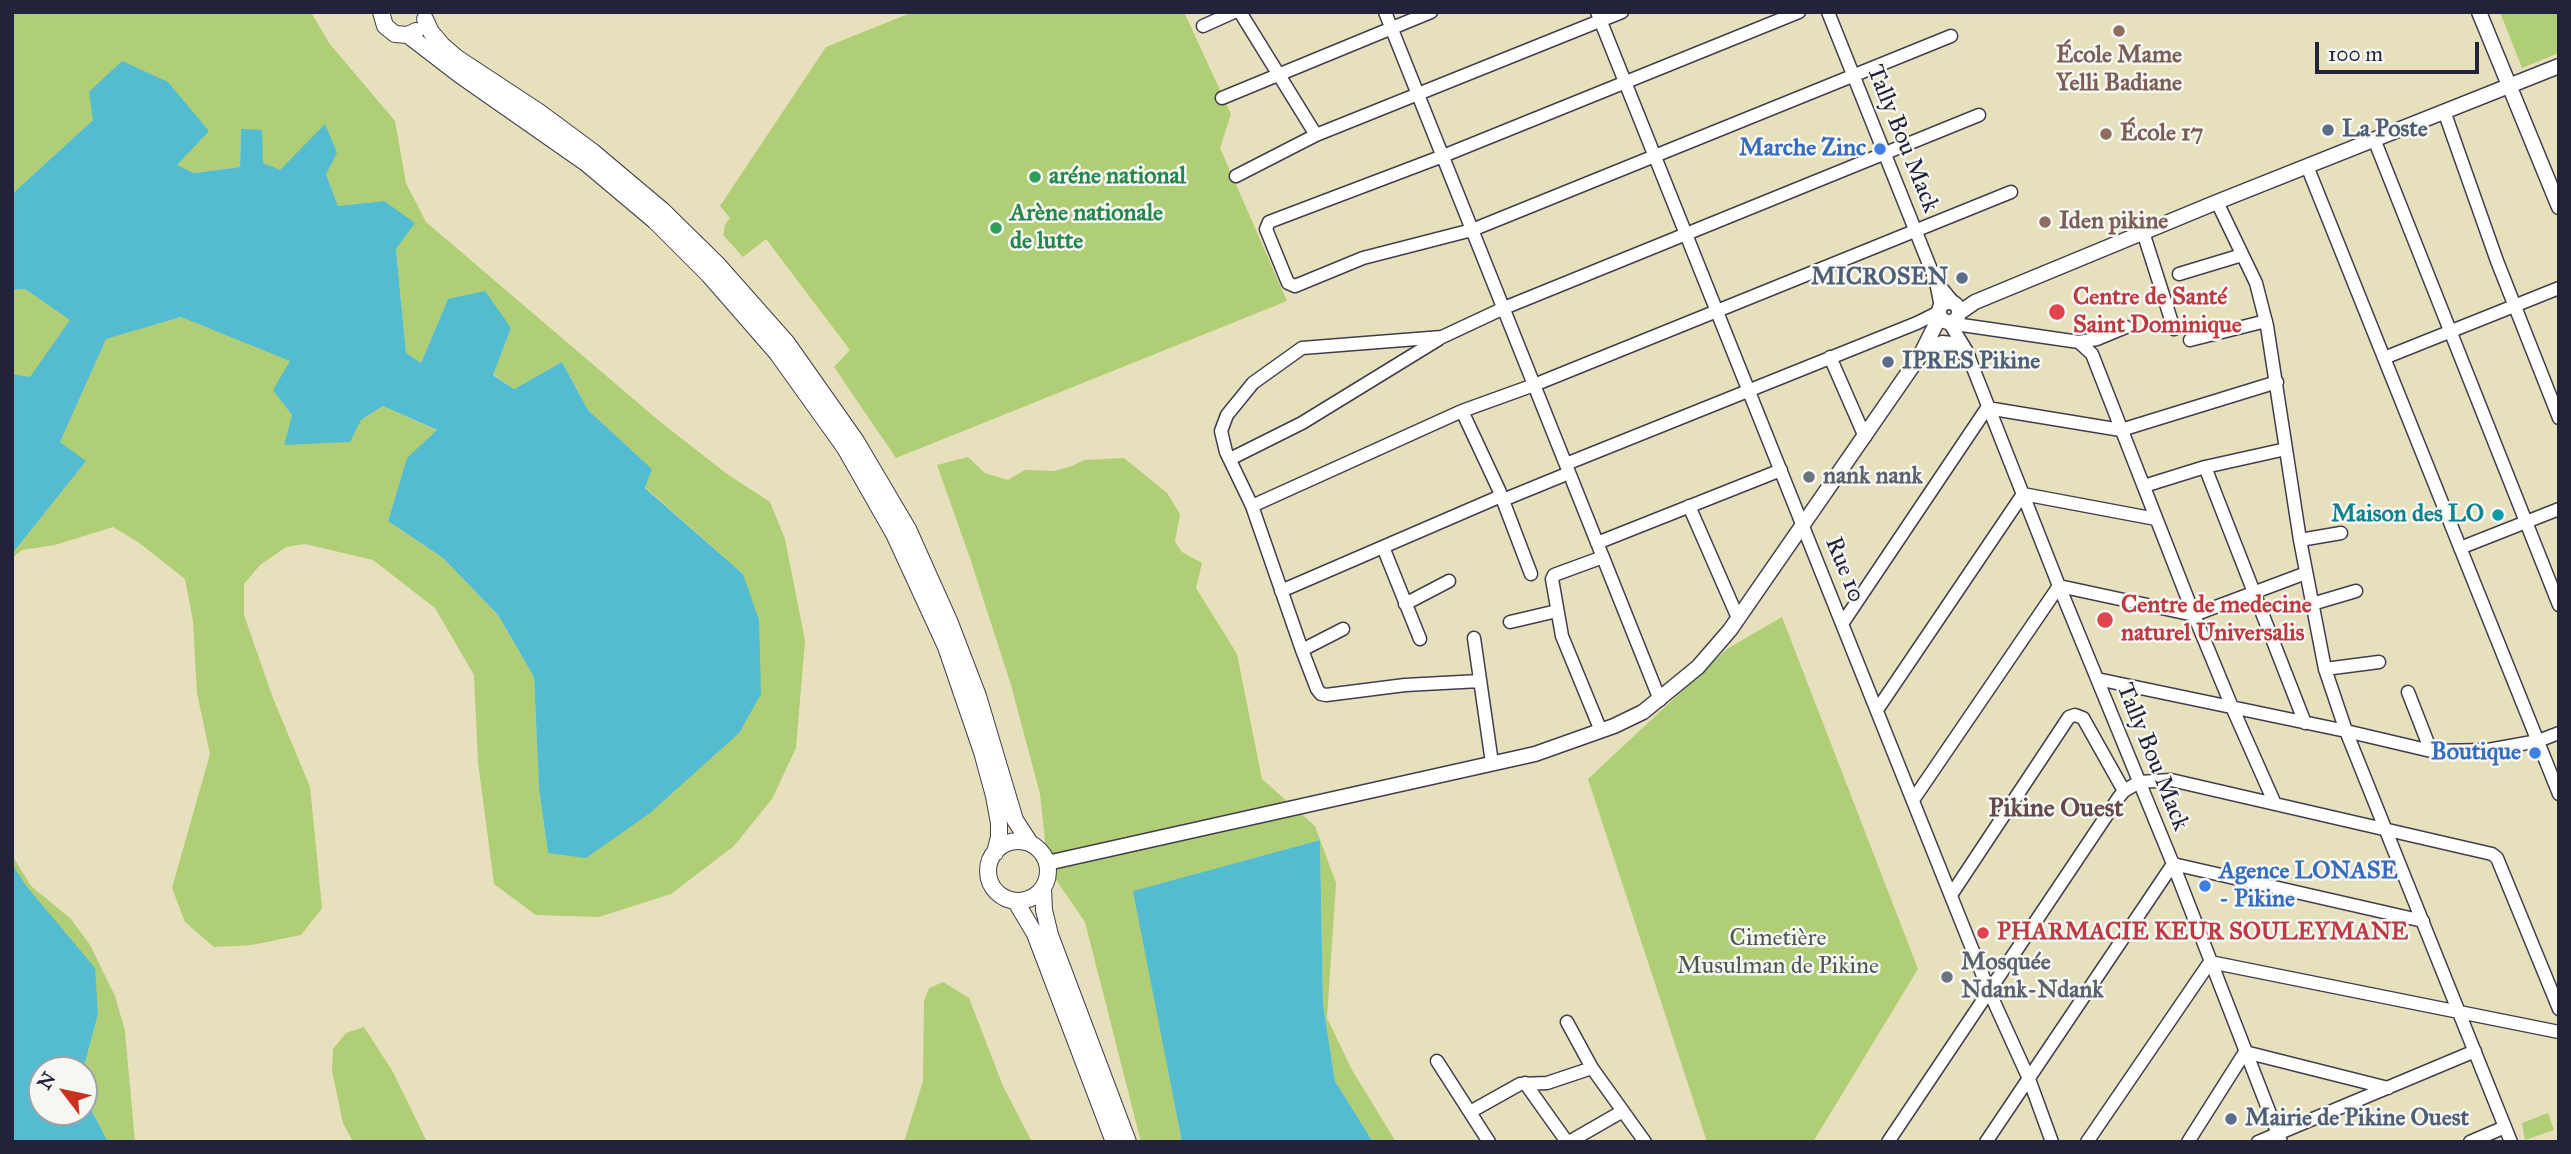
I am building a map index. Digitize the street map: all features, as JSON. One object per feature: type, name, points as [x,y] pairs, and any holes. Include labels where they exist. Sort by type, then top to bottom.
[{"type":"main road","points":[[381,13],[389,31],[408,35],[419,30],[425,16]]},
{"type":"main road","points":[[425,16],[431,32],[457,58],[571,136],[662,210],[718,265],[787,343],[856,441],[908,529],[954,635],[981,708],[1015,820],[1047,863],[1048,871],[1043,888],[1044,911],[1050,935],[1128,1142]]},
{"type":"main road","points":[[408,35],[460,75],[586,163],[655,221],[709,275],[777,353],[838,437],[894,534],[946,647],[978,739],[999,822],[999,837],[988,868],[991,884],[1001,896],[1016,902],[1036,896],[1043,888]]},
{"type":"main road","points":[[995,853],[1010,842],[1030,843]]},
{"type":"main road","points":[[1016,902],[1035,933],[1114,1142]]},
{"type":"street","points":[[1202,26],[1234,12]]},
{"type":"street","points":[[1240,12],[1276,75],[1316,135]]},
{"type":"street","points":[[1385,12],[1660,700]]},
{"type":"street","points":[[1222,98],[1431,12]]},
{"type":"street","points":[[1236,176],[1316,135],[1599,17],[1622,12]]},
{"type":"street","points":[[1799,12],[1443,156],[1269,222],[1266,229],[1288,283],[1295,286],[1363,258],[1472,230],[1951,36]]},
{"type":"street","name":"Tally Bou Mack","points":[[1828,12],[2173,864],[2279,1137]]},
{"type":"street","points":[[2479,12],[2559,207]]},
{"type":"street","name":"Rue 10","points":[[1599,17],[1989,991],[2029,1079],[2052,1142]]},
{"type":"street","points":[[1281,591],[1502,498],[1749,389],[1950,314],[2143,232],[2559,65]]},
{"type":"street","points":[[2444,111],[2514,306],[2559,418]]},
{"type":"street","points":[[1230,459],[1302,423],[1442,337],[1504,308],[1979,115]]},
{"type":"street","points":[[2374,139],[2559,606]]},
{"type":"street","points":[[2307,166],[2559,793]]},
{"type":"street","points":[[1252,506],[1462,411],[1534,385],[2011,192]]},
{"type":"street","points":[[2217,202],[2256,283],[2266,321],[2300,540],[2325,669],[2346,731],[2511,1142]]},
{"type":"street","points":[[2143,232],[2174,329]]},
{"type":"street","points":[[2179,274],[2242,255]]},
{"type":"street","points":[[2384,358],[2559,288]]},
{"type":"street","points":[[1950,314],[2079,342],[2097,339],[2126,327]]},
{"type":"street","points":[[1047,863],[1535,754],[1635,716],[1660,700],[1698,667],[1738,618],[1950,314]]},
{"type":"street","points":[[2190,340],[2266,321]]},
{"type":"street","points":[[1442,337],[1302,348],[1253,383],[1227,415],[1221,431],[1230,459],[1252,506],[1317,689],[1326,695],[1405,685],[1480,681]]},
{"type":"street","points":[[2079,342],[2092,354],[2194,615],[2275,804]]},
{"type":"street","points":[[1927,346],[1952,344],[1967,354]]},
{"type":"street","points":[[1830,357],[1865,437]]},
{"type":"street","points":[[1842,624],[1987,408],[2121,430],[2277,382]]},
{"type":"street","points":[[1462,411],[1502,498],[1531,574]]},
{"type":"street","points":[[2144,486],[2205,467],[2286,449]]},
{"type":"street","points":[[2205,467],[2305,723]]},
{"type":"street","points":[[1597,543],[1781,470]]},
{"type":"street","points":[[1877,710],[2023,494],[2156,519]]},
{"type":"street","points":[[1689,506],[1738,618]]},
{"type":"street","points":[[2460,548],[2559,509]]},
{"type":"street","points":[[2300,540],[2341,533]]},
{"type":"street","points":[[1383,547],[1420,639]]},
{"type":"street","points":[[1601,731],[1562,636],[1552,576],[1603,557]]},
{"type":"street","points":[[1913,800],[2059,586],[2194,615],[2306,573]]},
{"type":"street","points":[[1405,604],[1449,581]]},
{"type":"street","points":[[2312,604],[2356,592]]},
{"type":"street","points":[[1510,622],[1557,611]]},
{"type":"street","points":[[1302,650],[1343,629]]},
{"type":"street","points":[[1474,638],[1492,763]]},
{"type":"street","points":[[2325,669],[2379,662]]},
{"type":"street","points":[[2097,679],[2431,751],[2488,750],[2538,741],[2559,733]]},
{"type":"street","points":[[2408,692],[2431,751]]},
{"type":"street","points":[[1951,895],[2070,717],[2076,715],[2083,718],[2124,791]]},
{"type":"street","points":[[1888,1142],[2124,791],[2139,782],[2171,780],[2487,851],[2497,858],[2559,1009]]},
{"type":"street","points":[[1986,1142],[2173,864],[2423,921]]},
{"type":"street","points":[[2087,1142],[2210,962],[2559,1032]]},
{"type":"street","points":[[1567,1022],[1592,1068],[1645,1142]]},
{"type":"street","points":[[2258,1142],[2279,1137],[2475,1051]]},
{"type":"street","points":[[2188,1142],[2245,1052],[2388,1088]]},
{"type":"street","points":[[1437,1061],[1489,1142]]},
{"type":"street","points":[[1470,1112],[1525,1083],[1547,1083],[1592,1068]]},
{"type":"street","points":[[1525,1083],[1568,1142],[1623,1111]]},
{"type":"street","points":[[2470,1142],[2505,1127]]},
{"type":"green space","points":[[12,12],[311,12],[329,43],[395,121],[406,183],[426,222],[658,420],[727,474],[770,502],[785,539],[805,641],[796,748],[772,799],[734,846],[671,894],[599,917],[536,915],[494,884],[478,762],[474,675],[435,608],[373,560],[305,544],[286,547],[260,565],[244,584],[244,615],[273,698],[310,787],[322,908],[301,935],[252,945],[214,947],[185,922],[172,888],[210,754],[197,693],[193,621],[185,579],[138,542],[113,527],[55,545],[22,550],[12,558],[12,554],[85,462],[60,442],[105,339],[181,317],[291,361],[292,415],[284,445],[361,420],[383,406],[438,431],[407,459],[388,521],[443,558],[498,615],[534,677],[539,789],[548,853],[743,574],[645,487],[652,469],[588,410],[562,362],[514,389],[493,374],[511,328],[448,299],[421,363],[406,353],[396,249],[384,201],[338,206],[326,174],[325,125],[280,171],[263,163],[241,130],[240,167],[194,173],[176,165],[209,130],[93,120],[12,194]]},
{"type":"green space","name":"Arène nationale de lutte","points":[[913,12],[1184,12],[1231,114],[1220,148],[1287,301],[896,458],[834,367],[850,350],[766,239],[743,257],[723,235],[730,218],[720,206],[826,47]]},
{"type":"green space","points":[[2500,12],[2559,12],[2559,53],[2522,68]]},
{"type":"green space","points":[[25,289],[71,320],[30,378],[12,374],[12,290]]},
{"type":"green space","points":[[968,457],[985,473],[1008,480],[1025,470],[1054,471],[1084,460],[1124,458],[1167,493],[1180,514],[1175,542],[1182,552],[1202,563],[1196,588],[1237,654],[1262,779],[1315,826],[1336,883],[1327,1018],[1352,1070],[1396,1142],[1373,1142],[1335,1081],[1323,1004],[1320,840],[1134,891],[1182,1142],[1141,1142],[1085,922],[1048,868],[1040,794],[1011,685],[937,465]]},
{"type":"green space","name":"Cimetière Musulman de Pikine","points":[[1782,617],[1918,969],[1813,1142],[1707,1142],[1588,779],[1727,649]]},
{"type":"green space","points":[[12,855],[31,886],[71,919],[90,945],[115,996],[125,1031],[135,1142],[108,1142],[98,1123],[98,1056],[87,1056],[98,1013],[12,864]]},
{"type":"green space","points":[[943,982],[969,998],[1003,1086],[1032,1142],[904,1142],[923,1081],[924,1001],[929,988]]},
{"type":"green space","points":[[364,1027],[393,1072],[427,1142],[353,1142],[343,1123],[332,1071],[333,1049],[346,1033]]},
{"type":"green space","points":[[2548,1113],[2554,1130],[2525,1140],[2522,1123]]},
{"type":"water","points":[[122,61],[168,82],[209,131],[177,165],[194,173],[240,167],[241,129],[262,130],[263,163],[280,170],[325,124],[337,153],[326,174],[338,206],[384,201],[415,223],[396,249],[406,353],[421,363],[448,299],[485,291],[511,328],[493,375],[514,389],[562,362],[588,410],[652,469],[645,488],[743,574],[759,620],[761,694],[739,733],[650,813],[586,858],[548,853],[539,789],[534,677],[498,615],[443,558],[388,521],[407,458],[437,430],[383,406],[361,420],[350,442],[284,445],[292,415],[273,390],[290,361],[181,317],[106,339],[60,442],[86,461],[12,554],[12,374],[30,377],[70,320],[25,289],[12,290],[12,194],[93,120],[89,92]]},
{"type":"water","points":[[1320,840],[1323,1004],[1335,1081],[1373,1142],[1182,1142],[1133,891]]},
{"type":"water","points":[[12,864],[27,887],[95,968],[98,1014],[87,1056],[28,1056],[28,1126],[98,1126],[98,1123],[108,1142],[12,1142]]},
{"type":"place","name":"École Mame Yelli Badiane","points":[[2119,31]]},
{"type":"place","name":"La Poste","points":[[2328,130]]},
{"type":"place","name":"École 17","points":[[2106,134]]},
{"type":"place","name":"Marche Zinc","points":[[1880,149]]},
{"type":"place","name":"aréne national","points":[[1035,177]]},
{"type":"place","name":"Iden pikine","points":[[2045,222]]},
{"type":"place","name":"Arène nationale de lutte","points":[[996,228]]},
{"type":"place","name":"MICROSEN","points":[[1962,278]]},
{"type":"place","name":"Centre de Santé Saint Dominique","points":[[2057,312]]},
{"type":"place","name":"IPRES Pikine","points":[[1888,362]]},
{"type":"place","name":"nank nank","points":[[1809,477]]},
{"type":"place","name":"Maison des LO","points":[[2498,515]]},
{"type":"place","name":"Centre de medecine naturel Universalis","points":[[2105,620]]},
{"type":"place","name":"Boutique","points":[[2535,753]]},
{"type":"place","name":"Agence LONASE - Pikine","points":[[2205,886]]},
{"type":"place","name":"PHARMACIE KEUR SOULEYMANE","points":[[1983,933]]},
{"type":"place","name":"Mosquée Ndank-Ndank","points":[[1947,977]]},
{"type":"place","name":"Mairie de Pikine Ouest","points":[[2231,1119]]},
{"type":"district","name":"Pikine Ouest","points":[[2056,810]]}]
